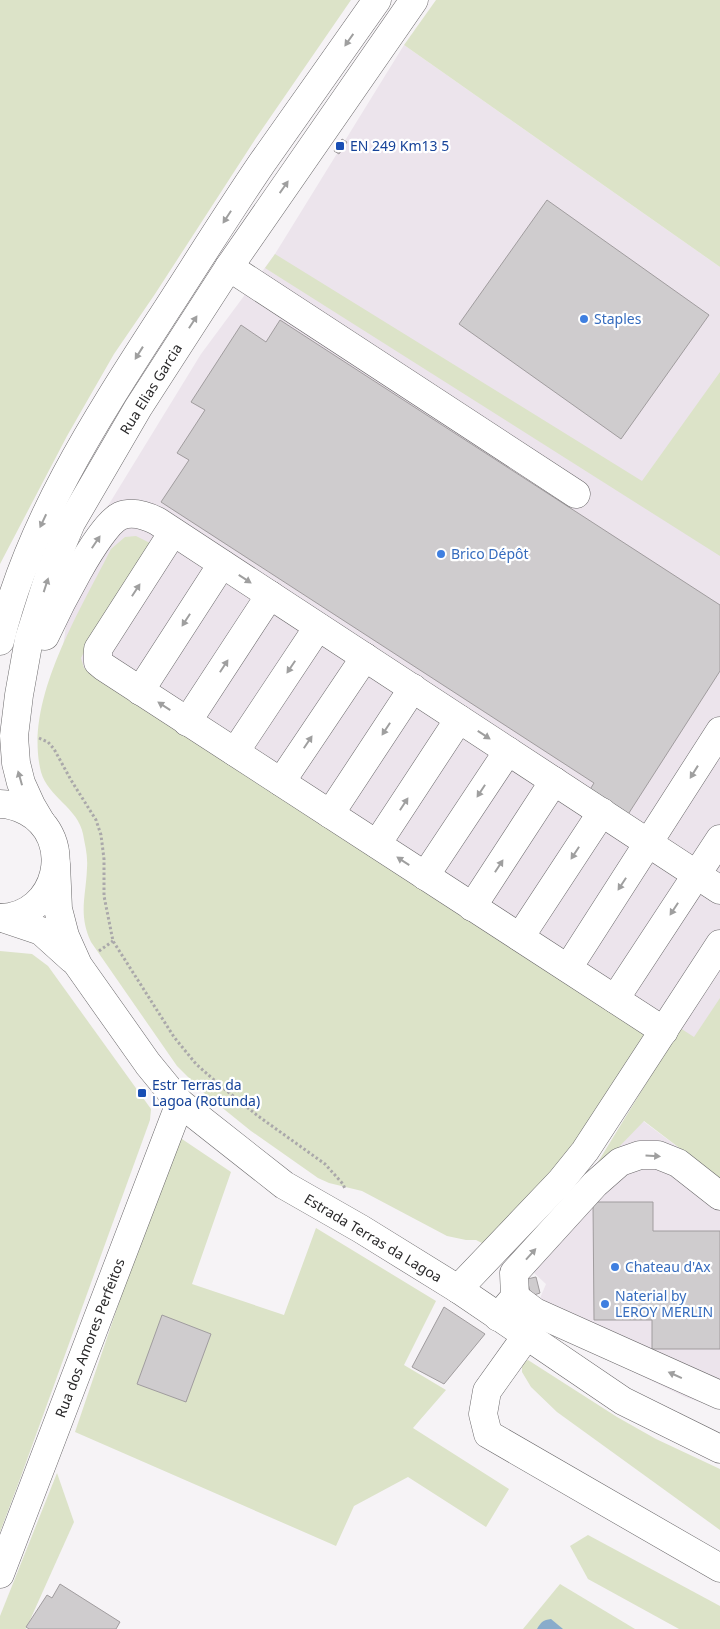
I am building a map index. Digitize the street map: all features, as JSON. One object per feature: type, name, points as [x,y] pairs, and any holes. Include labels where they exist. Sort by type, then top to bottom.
[{"type":"street","name":"Rua Elias Garcia","points":[[0,641],[7,613],[24,564],[46,516],[88,436],[142,348],[261,165],[377,0]]},
{"type":"street","name":"Rua Elias Garcia","points":[[56,864],[55,848],[50,834],[41,822],[22,784],[16,763],[14,736],[28,639],[50,573],[71,523],[138,408],[229,267],[414,0]]},
{"type":"street","points":[[229,267],[576,494]]},
{"type":"street","points":[[19,695],[57,608],[108,525],[121,516],[132,514],[147,516],[720,890]]},
{"type":"street","points":[[173,532],[98,650],[98,662],[104,668],[664,1031]]},
{"type":"street","points":[[140,691],[222,564]]},
{"type":"street","points":[[188,722],[270,595]]},
{"type":"street","points":[[235,752],[318,626]]},
{"type":"street","points":[[281,782],[365,657]]},
{"type":"street","points":[[330,814],[413,688]]},
{"type":"street","points":[[377,844],[459,719]]},
{"type":"street","points":[[568,968],[720,731]]},
{"type":"street","points":[[425,876],[508,750]]},
{"type":"street","points":[[472,906],[554,781]]},
{"type":"street","points":[[0,804],[18,807],[31,813],[41,822]]},
{"type":"street","points":[[520,938],[602,812]]},
{"type":"street","points":[[615,999],[720,839]]},
{"type":"street","points":[[1,918],[8,918],[23,913],[36,905],[47,893],[54,879],[56,864]]},
{"type":"street","name":"Estrada Terras da Lagoa","points":[[56,864],[58,908],[65,936],[78,965],[148,1064],[180,1103],[284,1185],[361,1229],[458,1289],[507,1307],[527,1335],[623,1401],[720,1449]]},
{"type":"street","name":"Estrada Terras da Lagoa","points":[[1,918],[41,931],[78,965]]},
{"type":"street","points":[[458,1289],[560,1182],[585,1151],[720,944]]},
{"type":"street","name":"Rua dos Amores Perfeitos","points":[[0,1574],[180,1103]]},
{"type":"street","points":[[720,1196],[678,1164],[658,1155],[640,1155],[620,1162],[595,1184],[514,1273],[507,1307],[535,1312],[720,1395]]},
{"type":"street","points":[[527,1335],[487,1391],[483,1414],[488,1434],[720,1568]]},
{"type":"path","points":[[14,736],[37,738],[48,742],[96,820],[101,835],[104,859],[104,896],[114,941],[174,1037],[196,1064],[222,1087],[258,1116],[325,1164],[342,1184],[346,1193]]},
{"type":"shaded area","points":[[404,45],[720,267],[720,1017],[694,1057],[61,660],[76,558],[201,354],[275,254]]},
{"type":"shaded area","points":[[643,1121],[720,1179],[720,1409],[685,1397],[530,1322],[546,1284],[515,1255]]},
{"type":"green space","points":[[0,0],[351,0],[256,138],[114,354],[67,436],[0,564]]},
{"type":"green space","points":[[436,0],[720,0],[720,267],[404,45]]},
{"type":"green space","points":[[275,254],[642,481],[720,372],[720,556],[265,268]]},
{"type":"green space","points":[[136,536],[150,543],[84,652],[81,658],[84,668],[257,778],[649,1035],[586,1131],[546,1181],[486,1245],[476,1240],[447,1236],[362,1191],[329,1183],[318,1178],[251,1131],[204,1093],[177,1066],[91,942],[84,914],[87,864],[83,834],[75,817],[50,789],[41,772],[38,745],[40,716],[47,687],[70,628],[111,549],[125,537]]},
{"type":"green space","points":[[0,951],[32,954],[48,966],[151,1109],[150,1120],[0,1532]]},
{"type":"green space","points":[[720,998],[720,1179],[644,1121],[587,1180],[680,1028],[694,1037]]},
{"type":"green space","points":[[176,1135],[231,1172],[192,1284],[284,1315],[316,1228],[436,1301],[404,1365],[446,1390],[413,1428],[509,1489],[486,1527],[408,1477],[354,1506],[336,1546],[75,1432]]},
{"type":"green space","points":[[528,1360],[617,1417],[656,1439],[720,1469],[720,1530],[557,1412],[531,1387],[522,1372],[522,1364]]},
{"type":"green space","points":[[57,1473],[74,1522],[26,1629],[0,1629],[0,1616]]},
{"type":"green space","points":[[588,1535],[720,1606],[720,1629],[679,1629],[588,1579],[570,1546]]},
{"type":"green space","points":[[560,1584],[635,1629],[523,1629]]},
{"type":"water","points":[[551,1619],[563,1629],[537,1629],[542,1622]]},
{"type":"building","points":[[342,139],[347,142],[339,154],[334,151]]},
{"type":"building","name":"Staples","points":[[547,200],[709,315],[621,439],[459,324]]},
{"type":"building","name":"Brico Dépôt","points":[[280,320],[720,605],[720,671],[627,816],[589,791],[594,783],[161,502],[189,460],[177,453],[205,410],[191,402],[241,325],[266,342]]},
{"type":"building","points":[[593,1202],[653,1202],[653,1231],[720,1231],[720,1349],[652,1349],[652,1320],[594,1320]]},
{"type":"building","points":[[536,1277],[540,1293],[531,1296],[527,1279]]},
{"type":"building","points":[[444,1307],[485,1334],[444,1384],[412,1367]]},
{"type":"building","points":[[162,1315],[211,1334],[186,1402],[137,1384]]},
{"type":"building","points":[[60,1584],[120,1622],[116,1629],[29,1629],[26,1627],[47,1595],[52,1598]]},
{"type":"place","name":"EN 249 Km13 5","points":[[340,146]]},
{"type":"place","name":"Staples","points":[[584,319]]},
{"type":"place","name":"Brico Dépôt","points":[[441,554]]},
{"type":"place","name":"Estr Terras da Lagoa (Rotunda)","points":[[142,1093]]},
{"type":"place","name":"Chateau d'Ax","points":[[615,1267]]},
{"type":"place","name":"Naterial by LEROY MERLIN","points":[[605,1304]]}]
